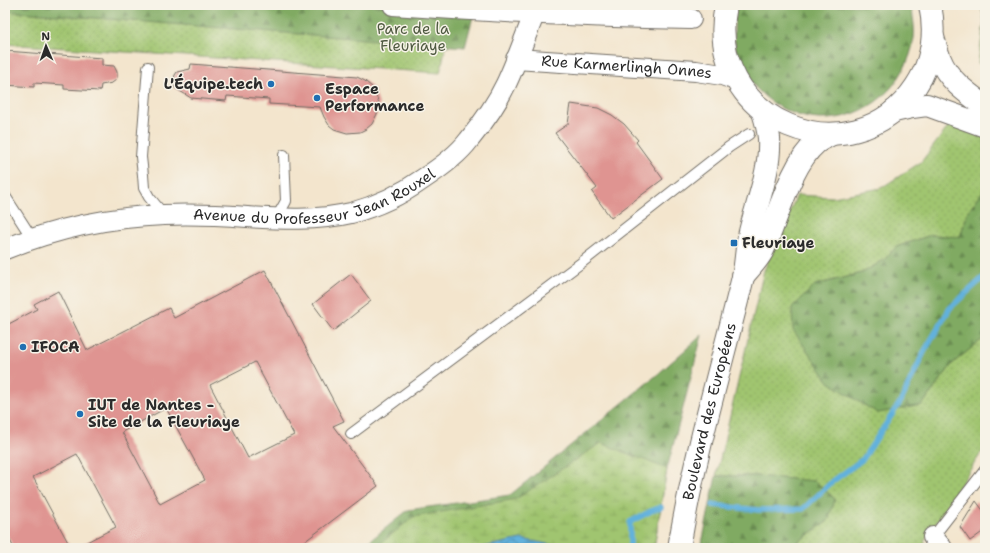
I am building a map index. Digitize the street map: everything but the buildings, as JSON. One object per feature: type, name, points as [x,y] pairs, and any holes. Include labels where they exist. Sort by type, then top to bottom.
[{"type":"main road","points":[[726,5],[723,33],[725,49],[729,65],[736,80],[748,97],[763,112],[784,124],[808,132],[832,134],[854,131],[875,123],[894,111],[909,96],[921,78],[929,58],[933,36],[930,5]]},
{"type":"main road","points":[[933,36],[940,59],[947,72],[961,89],[985,106]]},
{"type":"main road","points":[[894,111],[927,105],[985,126]]},
{"type":"main road","name":"Boulevard des Européens","points":[[679,548],[714,389],[743,276],[748,242],[766,171],[769,145],[768,127],[763,112]]},
{"type":"main road","points":[[743,276],[753,266],[761,253],[792,179],[802,160],[817,143],[832,134]]},
{"type":"street","points":[[393,5],[505,13],[536,9],[691,19]]},
{"type":"street","name":"Avenue du Professeur Jean Rouxel","points":[[5,249],[32,238],[81,224],[136,217],[202,215],[276,219],[324,218],[351,213],[379,204],[411,188],[441,167],[455,156],[469,141],[506,84],[536,9]]},
{"type":"street","name":"Rue Karmerlingh Onnes","points":[[516,59],[674,69],[711,73],[736,80]]},
{"type":"lane","points":[[148,67],[141,157],[144,188],[149,197],[164,215]]},
{"type":"lane","points":[[351,434],[581,263],[749,134]]},
{"type":"lane","points":[[276,219],[286,201],[284,155]]},
{"type":"lane","points":[[5,196],[32,238]]},
{"type":"lane","points":[[937,542],[985,470]]},
{"type":"green space","name":"Parc de la Fleuriaye","points":[[5,5],[455,5],[440,73],[5,44]]},
{"type":"green space","points":[[5,5],[476,5],[465,47],[5,11]]},
{"type":"green space","points":[[737,5],[911,5],[914,38],[910,55],[903,71],[894,85],[882,97],[868,107],[853,114],[837,118],[819,119],[805,117],[792,113],[767,98],[747,77],[740,64],[734,39]]},
{"type":"green space","points":[[981,5],[985,5],[985,68],[978,63],[984,22]]},
{"type":"green space","points":[[952,122],[985,138],[985,188],[968,212],[960,237],[931,235],[896,247],[884,260],[862,273],[815,285],[922,405],[953,363],[985,337],[985,447],[924,541],[930,548],[791,548],[828,521],[757,476],[716,476],[764,270],[797,195],[833,197],[881,188],[921,162]]},
{"type":"green space","points":[[985,188],[985,337],[953,363],[922,405],[878,413],[829,382],[793,330],[792,308],[815,285],[862,273],[884,260],[896,247],[931,235],[960,237],[968,212]]},
{"type":"green space","points":[[702,335],[667,469],[654,548],[361,548],[408,510],[510,495],[658,374]]},
{"type":"green space","points":[[601,443],[667,469],[654,548],[375,548],[413,517],[516,499]]},
{"type":"green space","points":[[716,476],[757,476],[815,481],[835,499],[828,521],[791,548],[701,548]]},
{"type":"water","points":[[521,539],[564,547],[568,548],[479,548]]},
{"type":"waterway","points":[[713,505],[758,510],[803,509],[833,481],[863,459],[901,401],[924,352],[950,308],[985,276]]},
{"type":"waterway","points":[[630,548],[630,522],[661,507]]},
{"type":"place","name":"L'Équipe.tech","points":[[271,84]]},
{"type":"place","name":"Espace Performance","points":[[317,98]]},
{"type":"place","name":"Fleuriaye","points":[[734,243]]},
{"type":"place","name":"IFOCA","points":[[23,347]]},
{"type":"place","name":"IUT de Nantes - Site de la Fleuriaye","points":[[80,414]]}]
